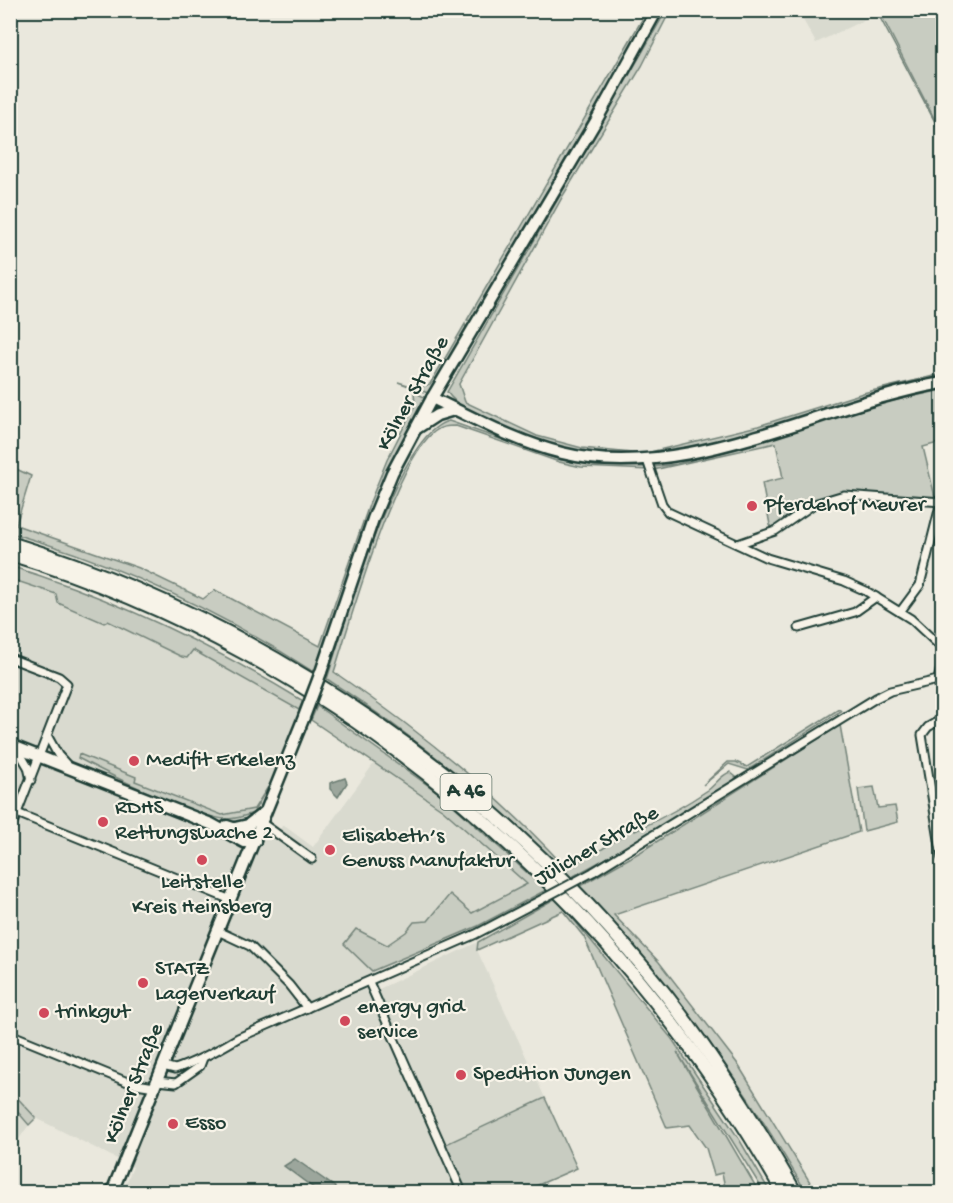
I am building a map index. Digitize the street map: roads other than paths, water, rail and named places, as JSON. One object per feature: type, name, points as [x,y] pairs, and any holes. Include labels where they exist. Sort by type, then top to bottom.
[{"type":"highway","name":"A 46","points":[[10,543],[139,591],[296,670],[380,726],[465,791],[523,842],[589,908],[659,987],[726,1079],[795,1192]]},
{"type":"highway","name":"A 46","points":[[10,554],[140,602],[242,652],[344,715],[459,799],[553,886],[650,994],[720,1089],[783,1192]]},
{"type":"main road","name":"Kölner Straße","points":[[112,1192],[268,810],[321,672],[373,519],[392,473],[432,398],[596,121],[657,10]]},
{"type":"main road","points":[[432,398],[520,439],[560,453],[602,460],[647,460],[732,441],[897,392],[942,383]]},
{"type":"main road","points":[[415,429],[437,415],[454,410]]},
{"type":"main road","points":[[13,746],[41,755],[211,824],[244,842],[255,841]]},
{"type":"main road","points":[[236,828],[248,825],[268,810]]},
{"type":"main road","points":[[211,824],[236,828],[248,833],[255,841]]},
{"type":"street","points":[[647,460],[662,504],[668,512],[767,558],[844,581],[900,612],[942,648]]},
{"type":"street","points":[[738,544],[775,531],[814,504],[844,495],[942,502],[920,585],[900,612]]},
{"type":"street","points":[[799,628],[855,612],[876,597]]},
{"type":"street","points":[[10,658],[59,677],[67,684],[10,831]]},
{"type":"street","points":[[942,663],[938,680],[942,698]]},
{"type":"street","name":"Jülicher Straße","points":[[163,1066],[175,1069],[190,1060],[203,1058],[238,1038],[476,934],[593,872],[833,723],[890,691],[938,680]]},
{"type":"street","points":[[942,719],[928,727],[922,735],[942,855]]},
{"type":"street","points":[[48,737],[58,756],[68,766]]},
{"type":"street","points":[[13,746],[28,767],[31,780]]},
{"type":"street","points":[[17,813],[231,900]]},
{"type":"street","points":[[262,823],[312,859]]},
{"type":"street","points":[[218,932],[250,946],[290,985],[307,1008]]},
{"type":"street","points":[[369,982],[462,1192]]},
{"type":"street","points":[[10,1034],[130,1083],[156,1084]]},
{"type":"street","name":"Jülicher Straße","points":[[156,1084],[176,1083],[200,1066],[203,1058]]},
{"type":"waterway","points":[[876,10],[936,124],[942,146]]},
{"type":"place","name":"Pferdehof Meurer","points":[[752,506]]},
{"type":"place","name":"Medifit Erkelenz","points":[[134,761]]},
{"type":"place","name":"RDHS Rettungswache 2","points":[[103,822]]},
{"type":"place","name":"Elisabeth’s Genuss Manufaktur","points":[[330,850]]},
{"type":"place","name":"Leitstelle Kreis Heinsberg","points":[[202,860]]},
{"type":"place","name":"STATZ Lagerverkauf","points":[[143,983]]},
{"type":"place","name":"trinkgut","points":[[44,1013]]},
{"type":"place","name":"energy grid service","points":[[345,1021]]},
{"type":"place","name":"Spedition Jungen","points":[[461,1075]]},
{"type":"place","name":"Esso","points":[[173,1124]]}]
